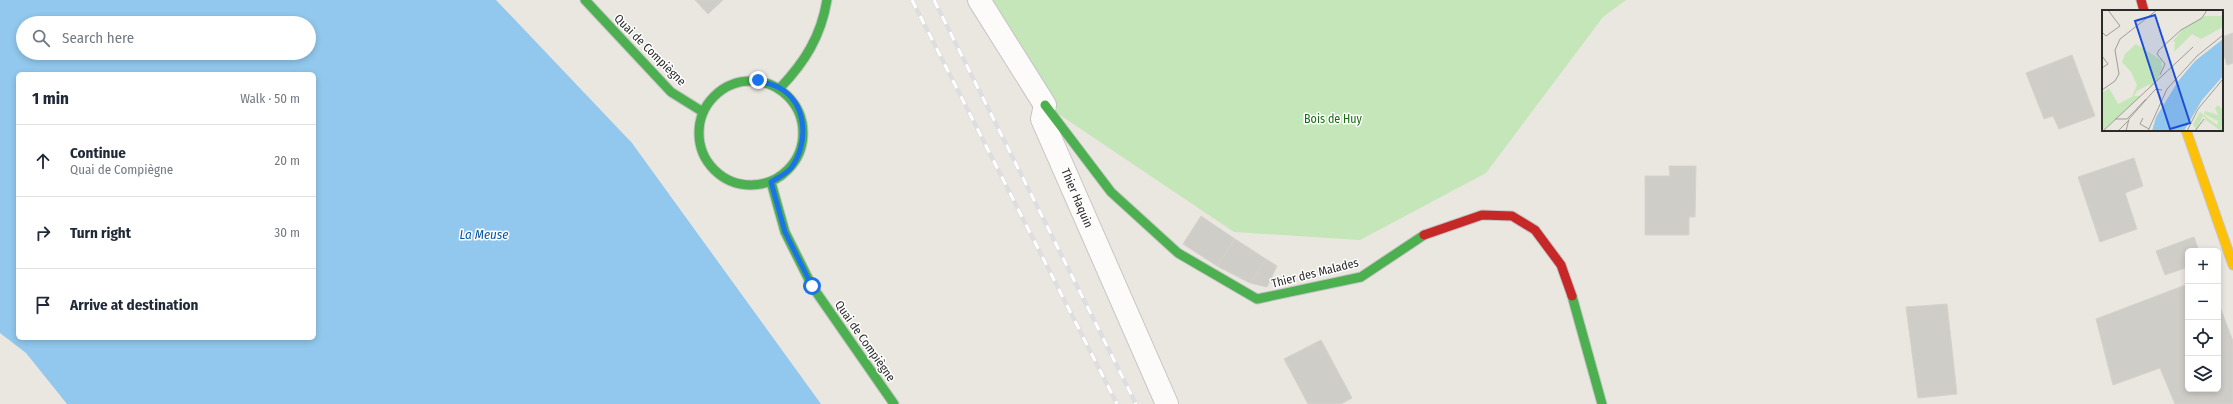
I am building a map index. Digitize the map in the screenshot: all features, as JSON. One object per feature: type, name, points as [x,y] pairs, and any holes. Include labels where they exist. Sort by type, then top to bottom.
[{"type":"main road","name":"Quai de Compiègne","points":[[585,0],[672,92],[703,112]]},
{"type":"main road","points":[[780,88],[800,69],[817,39],[826,12],[827,0]]},
{"type":"main road","points":[[2141,0],[2144,10]]},
{"type":"main road","points":[[758,80],[780,88],[796,104],[804,126],[802,149],[790,169],[771,182],[746,186],[723,178],[706,160],[699,136],[703,112],[716,94],[736,82],[758,80]]},
{"type":"main road","name":"Thier des Malades","points":[[1045,105],[1111,192],[1178,253],[1257,299],[1361,277],[1427,233],[1482,215],[1512,216],[1535,230],[1561,265],[1574,300],[1602,404]]},
{"type":"main road","points":[[2186,131],[2233,265]]},
{"type":"main road","name":"Quai de Compiègne","points":[[771,182],[785,232],[812,286],[894,404]]},
{"type":"street","points":[[978,0],[1045,105]]},
{"type":"street","name":"Thier Haquin","points":[[1045,105],[1042,119],[1167,404]]},
{"type":"green space","name":"Bois de Huy","points":[[981,0],[1626,0],[1603,17],[1486,173],[1360,240],[1234,232],[1045,105]]},
{"type":"water","name":"La Meuse","points":[[0,0],[496,0],[632,143],[821,404],[67,404],[26,353],[0,333]]},
{"type":"building","points":[[695,0],[723,0],[708,14]]},
{"type":"building","points":[[2233,33],[2233,63],[2227,65],[2223,52],[2223,37]]},
{"type":"building","points":[[2072,55],[2095,116],[2059,129],[2053,116],[2044,119],[2026,73]]},
{"type":"building","points":[[2134,158],[2143,186],[2125,193],[2137,229],[2100,242],[2078,177]]},
{"type":"building","points":[[1669,166],[1696,166],[1695,217],[1689,217],[1689,235],[1645,235],[1645,176],[1670,176]]},
{"type":"building","points":[[1201,216],[1235,239],[1217,266],[1183,244]]},
{"type":"building","points":[[2194,237],[2198,248],[2185,248],[2185,268],[2165,275],[2156,251]]},
{"type":"building","points":[[1235,239],[1266,259],[1250,283],[1217,266]]},
{"type":"building","points":[[1266,259],[1277,266],[1267,287],[1250,283]]},
{"type":"building","points":[[2185,285],[2185,392],[2221,392],[2221,310],[2233,341],[2233,404],[2175,404],[2160,368],[2113,385],[2096,319]]},
{"type":"building","points":[[1947,304],[1957,394],[1918,398],[1906,307]]},
{"type":"building","points":[[1321,340],[1352,398],[1341,404],[1308,404],[1284,359]]},
{"type":"railway","points":[[912,0],[1117,404]]},
{"type":"railway","points":[[934,0],[1136,404]]},
{"type":"traffic: fast","points":[[585,0],[671,92],[703,112]]},
{"type":"traffic: fast","points":[[780,88],[811,48],[821,25],[827,0]]},
{"type":"traffic: fast","points":[[751,81],[771,85],[788,96],[799,113],[803,133],[799,153],[788,170],[771,181],[751,185],[731,181],[714,170],[703,153],[699,133],[703,113],[714,96],[731,85],[751,81]]},
{"type":"traffic: fast","points":[[1045,105],[1111,192],[1178,253],[1257,299],[1361,277],[1424,235]]},
{"type":"traffic: fast","points":[[771,182],[785,232],[812,286],[894,404]]},
{"type":"traffic: fast","points":[[1572,296],[1602,404]]},
{"type":"traffic: slow","points":[[2186,131],[2233,265]]},
{"type":"traffic: jam","points":[[2141,0],[2144,10]]},
{"type":"traffic: jam","points":[[1424,235],[1482,215],[1512,216],[1535,230],[1561,265],[1572,296]]},
{"type":"route","points":[[758,80],[780,88],[796,104],[804,126],[802,149],[790,169],[771,182],[785,232],[812,286]]}]
